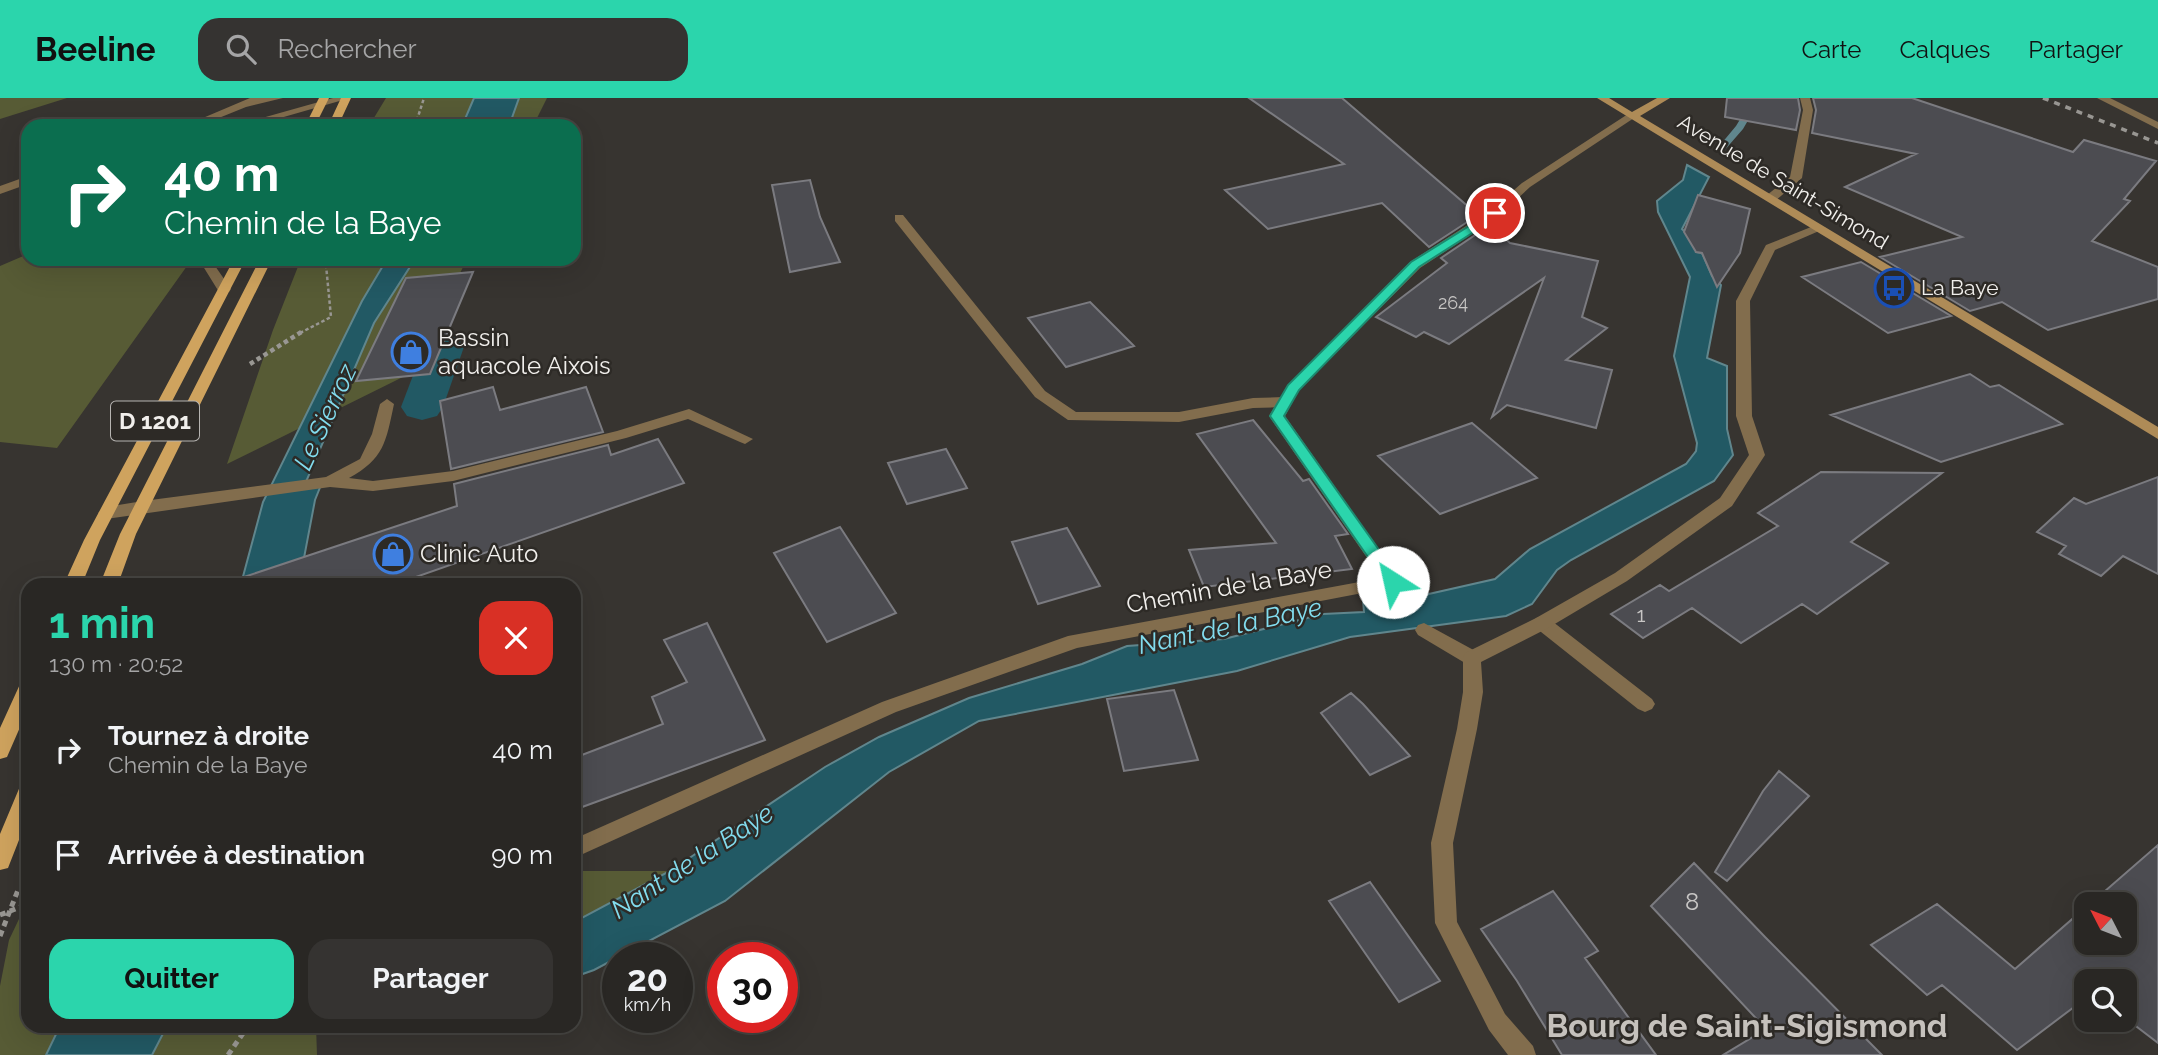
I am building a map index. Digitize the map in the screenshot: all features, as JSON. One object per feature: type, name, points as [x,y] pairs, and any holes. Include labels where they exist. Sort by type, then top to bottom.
[{"type":"main road","points":[[336,119],[346,98]]},
{"type":"main road","name":"Avenue de Saint-Simond","points":[[1602,98],[2158,434]]},
{"type":"main road","points":[[1632,116],[1665,98]]},
{"type":"main road","points":[[314,119],[322,102]]},
{"type":"main road","name":"D 1201","points":[[76,578],[106,513],[236,266]]},
{"type":"main road","name":"D 1201","points":[[112,578],[143,506],[263,266]]},
{"type":"main road","points":[[0,751],[21,703]]},
{"type":"main road","points":[[0,861],[21,808]]},
{"type":"street","points":[[206,119],[259,98]]},
{"type":"street","points":[[237,106],[278,98]]},
{"type":"street","points":[[263,119],[346,98]]},
{"type":"street","points":[[1771,198],[1796,178],[1808,110],[1805,98]]},
{"type":"street","points":[[2102,98],[2158,126]]},
{"type":"street","points":[[899,218],[1040,394],[1073,417],[1179,417],[1253,403],[1284,402],[1293,388],[1415,265],[1495,213],[1526,185],[1632,116]]},
{"type":"street","points":[[0,190],[21,182]]},
{"type":"street","points":[[1472,658],[1542,623],[1621,577],[1726,502],[1757,455],[1744,416],[1743,301],[1770,248],[1820,228]]},
{"type":"street","points":[[209,266],[224,289]]},
{"type":"street","name":"Chemin de la Baye","points":[[581,846],[889,707],[1075,641],[1393,582],[1277,416],[1284,402]]},
{"type":"street","points":[[330,482],[366,462],[380,434],[387,404]]},
{"type":"street","points":[[106,513],[330,482],[373,486],[453,477],[621,435],[689,414],[745,439]]},
{"type":"street","points":[[1542,623],[1645,704]]},
{"type":"street","points":[[1424,630],[1472,658]]},
{"type":"street","points":[[1472,658],[1473,692],[1442,843],[1446,923],[1497,1022],[1524,1055]]},
{"type":"path","points":[[417,119],[424,98]]},
{"type":"path","points":[[242,370],[279,343],[331,317],[326,266]]},
{"type":"path","points":[[0,936],[18,888]]},
{"type":"path","points":[[0,915],[21,907]]},
{"type":"path","points":[[228,1055],[243,1033]]},
{"type":"green space","points":[[0,98],[67,98],[0,119]]},
{"type":"green space","points":[[386,98],[547,98],[536,119],[373,119]]},
{"type":"green space","points":[[21,257],[21,266],[187,266],[57,448],[0,442],[0,266]]},
{"type":"green space","points":[[298,266],[464,266],[411,373],[227,464]]},
{"type":"green space","points":[[581,871],[670,871],[582,919]]},
{"type":"green space","points":[[21,915],[21,1033],[316,1033],[317,1055],[0,1055],[0,986],[9,940]]},
{"type":"water","points":[[474,98],[519,98],[512,119],[465,119]]},
{"type":"water","points":[[1687,165],[1709,177],[1682,229],[1698,245],[1696,252],[1702,253],[1712,276],[1721,285],[1707,358],[1727,366],[1727,429],[1733,455],[1714,481],[1571,560],[1557,570],[1532,604],[1506,616],[1350,637],[1237,671],[979,721],[889,772],[725,901],[647,942],[602,942],[602,966],[581,975],[581,918],[670,871],[825,767],[879,737],[969,698],[1082,664],[1127,646],[1224,639],[1323,614],[1364,612],[1363,600],[1389,603],[1495,579],[1530,549],[1686,464],[1696,451],[1697,443],[1674,356],[1690,277],[1658,212],[1657,201],[1683,180]]},
{"type":"water","name":"Le Sierroz","points":[[383,266],[411,266],[374,323],[305,484],[323,480],[315,500],[304,558],[294,561],[290,578],[243,578],[263,502],[362,301]]},
{"type":"water","points":[[57,1033],[163,1033],[152,1055],[46,1055]]},
{"type":"building","points":[[1249,98],[1342,98],[1478,215],[1429,247],[1382,203],[1268,229],[1225,190],[1344,164]]},
{"type":"building","points":[[1727,98],[1798,98],[1800,110],[1796,130],[1725,117]]},
{"type":"building","points":[[1813,98],[1912,98],[2073,152],[2084,140],[2156,161],[2124,199],[2130,201],[2092,241],[2158,267],[2158,299],[2048,330],[2002,302],[1970,311],[1880,257],[1962,237],[1845,187],[1916,154],[1812,133],[1816,110]]},
{"type":"building","points":[[810,180],[820,217],[840,262],[790,272],[772,185]]},
{"type":"building","points":[[1698,195],[1750,209],[1740,253],[1717,287],[1702,253],[1696,252],[1684,232]]},
{"type":"building","points":[[1490,225],[1510,243],[1598,261],[1582,317],[1607,328],[1566,360],[1612,370],[1596,428],[1507,405],[1492,417],[1544,278],[1449,344],[1424,332],[1416,337],[1376,317],[1447,263],[1441,258]]},
{"type":"building","points":[[1861,262],[1951,316],[1888,333],[1802,277]]},
{"type":"building","points":[[473,272],[430,374],[356,381],[406,278]]},
{"type":"building","points":[[1090,302],[1134,346],[1066,367],[1028,318]]},
{"type":"building","points":[[1970,374],[1990,387],[1999,385],[2062,424],[1941,462],[1831,415]]},
{"type":"building","points":[[493,387],[500,410],[586,387],[603,432],[451,469],[440,401]]},
{"type":"building","points":[[1253,420],[1303,481],[1309,479],[1348,534],[1335,536],[1352,569],[1204,587],[1189,550],[1276,543],[1197,434]]},
{"type":"building","points":[[1472,423],[1537,478],[1440,514],[1378,456]]},
{"type":"building","points":[[658,439],[684,483],[413,578],[244,578],[457,506],[454,484],[608,445],[611,455]]},
{"type":"building","points":[[946,449],[967,488],[907,504],[888,463]]},
{"type":"building","points":[[1821,472],[1942,473],[1851,542],[1888,563],[1817,614],[1802,604],[1741,643],[1692,608],[1643,638],[1611,614],[1660,585],[1669,591],[1778,526],[1758,513]]},
{"type":"building","points":[[2158,477],[2158,574],[2123,556],[2101,576],[2059,554],[2066,546],[2037,532],[2074,498],[2086,504]]},
{"type":"building","points":[[840,527],[896,613],[827,642],[774,553]]},
{"type":"building","points":[[1067,528],[1100,586],[1038,604],[1012,542]]},
{"type":"building","points":[[707,623],[765,740],[581,807],[581,755],[663,724],[652,697],[687,682],[664,640]]},
{"type":"building","points":[[1174,690],[1198,760],[1124,771],[1107,699]]},
{"type":"building","points":[[1351,693],[1410,756],[1370,775],[1321,713]]},
{"type":"building","points":[[1779,771],[1809,796],[1727,881],[1715,872],[1763,791]]},
{"type":"building","points":[[2158,845],[2158,1043],[2137,1027],[2137,969],[2074,969],[2074,1007],[2017,1050],[1942,985],[1927,995],[1871,945],[1937,904],[2015,969],[2074,917],[2074,956],[2137,956],[2137,892],[2104,892]]},
{"type":"building","points":[[1694,863],[1882,1055],[1723,1055],[1766,1029],[1651,906]]},
{"type":"building","points":[[1370,882],[1440,981],[1399,1002],[1329,901]]},
{"type":"building","points":[[1553,891],[1598,951],[1585,958],[1656,1055],[1562,1055],[1517,981],[1481,929]]},
{"type":"waterway","name":"Nant de la Baye","points":[[1720,150],[1740,127],[1757,98]]},
{"type":"waterway","points":[[422,407],[445,344]]},
{"type":"railway","points":[[2043,98],[2158,143]]},
{"type":"place","name":"La Baye","points":[[1894,288]]},
{"type":"place","name":"Bassin aquacole Aixois","points":[[411,352]]},
{"type":"place","name":"Clinic Auto","points":[[393,554]]},
{"type":"district","name":"Bourg de Saint-Sigismond","points":[[1747,1026]]},
{"type":"route","points":[[1393,582],[1277,416],[1293,388],[1415,265],[1495,213]]}]
